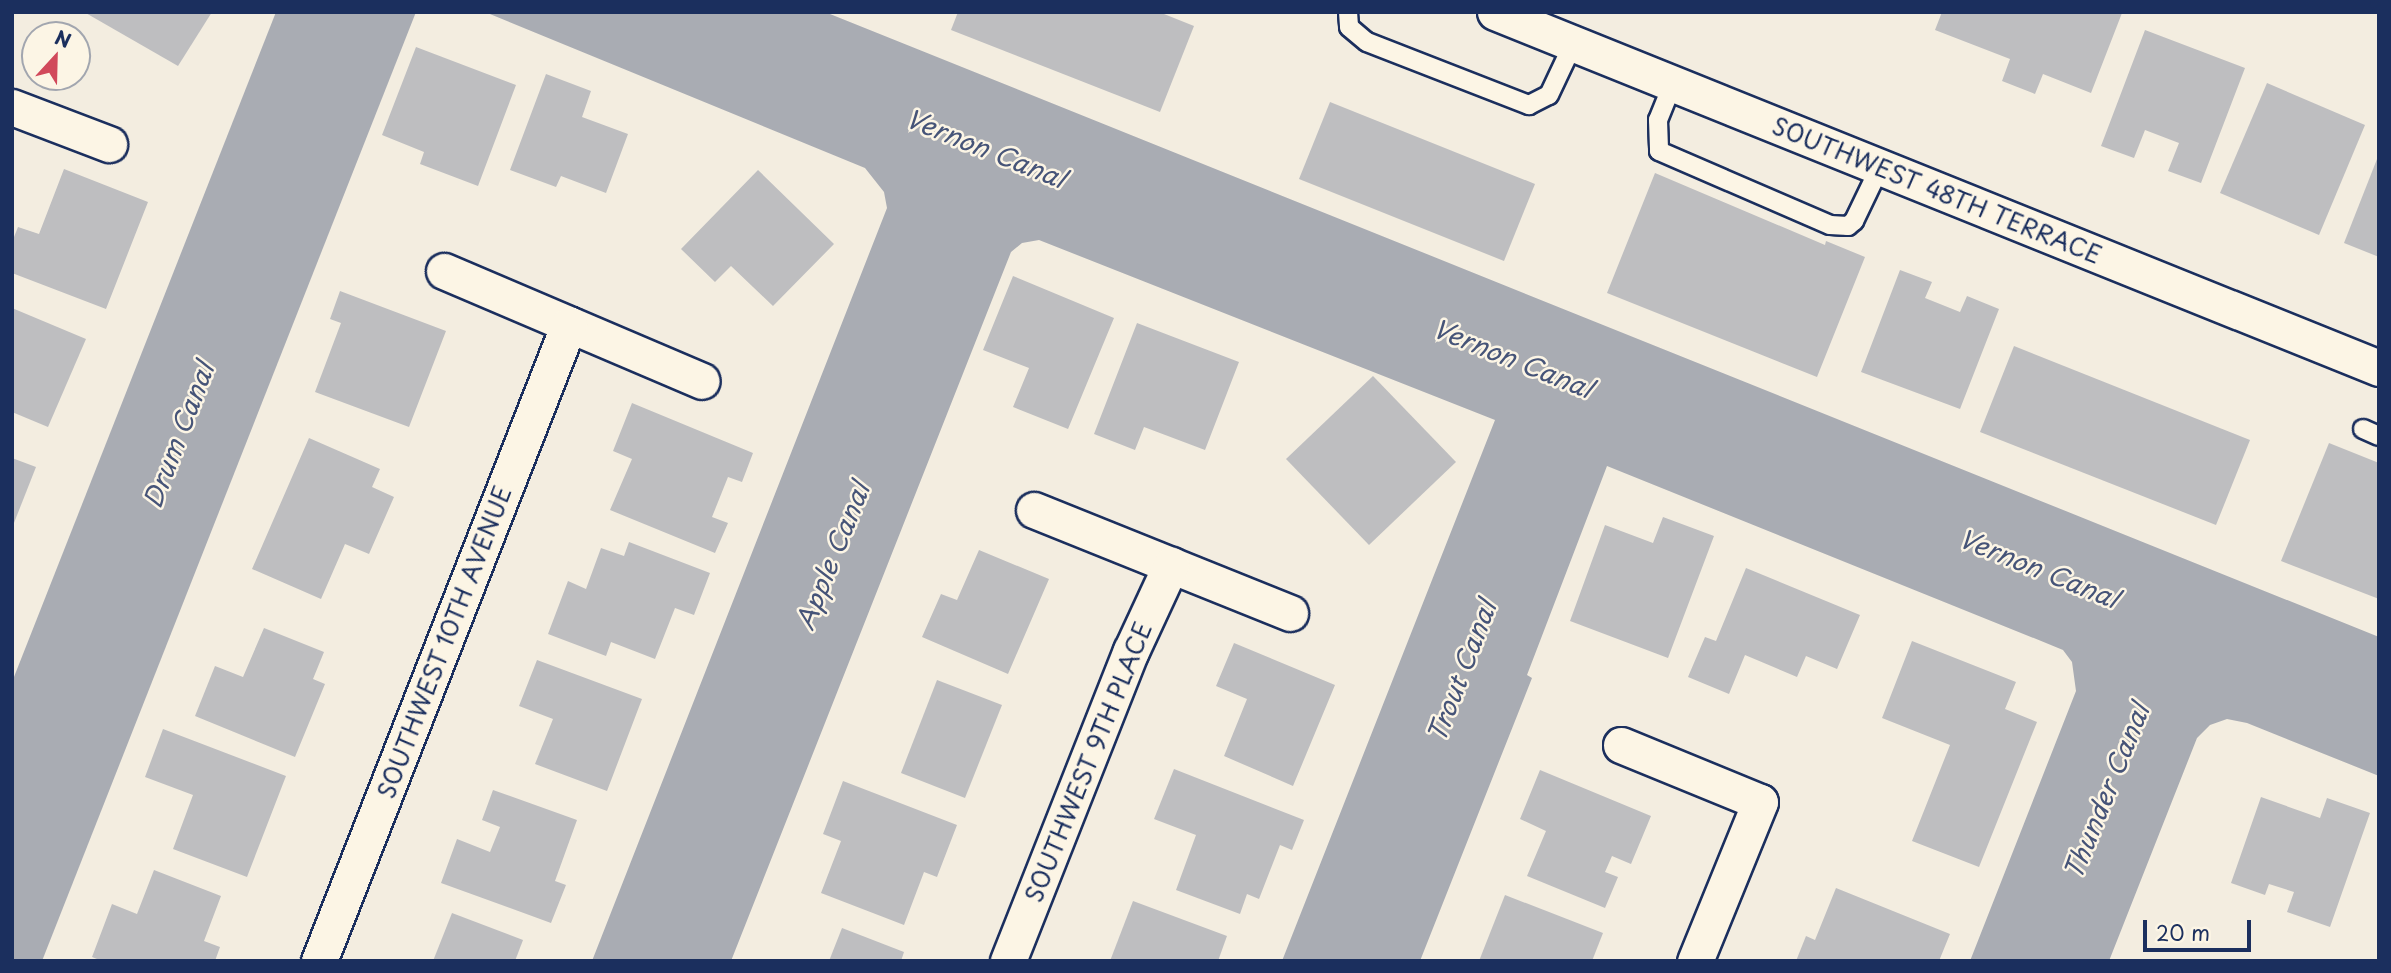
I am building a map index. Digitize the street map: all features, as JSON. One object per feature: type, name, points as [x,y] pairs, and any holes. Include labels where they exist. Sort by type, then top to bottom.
[{"type":"street","name":"SOUTHWEST 48TH TERRACE","points":[[1495,12],[2379,368]]},
{"type":"street","points":[[12,107],[109,144]]},
{"type":"street","points":[[444,271],[702,381]]},
{"type":"street","name":"SOUTHWEST 10TH AVENUE","points":[[318,961],[569,324]]},
{"type":"street","points":[[1034,510],[1290,612]]},
{"type":"street","name":"SOUTHWEST 9TH PLACE","points":[[1008,961],[1131,651],[1171,565]]},
{"type":"street","points":[[1622,745],[1760,802],[1695,961]]},
{"type":"lane","points":[[1348,12],[1349,27],[1367,42],[1529,105],[1549,95],[1573,44]]},
{"type":"lane","points":[[1673,83],[1658,120],[1655,138],[1659,151],[1830,225],[1848,226],[1854,221],[1880,167]]},
{"type":"water","name":"Drum Canal","points":[[276,12],[416,12],[42,961],[12,961],[12,682]]},
{"type":"water","points":[[485,12],[825,12],[2379,637],[2379,776],[2247,723],[2227,719],[2210,725],[2197,738],[2109,961],[1970,961],[2076,691],[2072,662],[2063,650],[1607,466],[1527,675],[1532,678],[1420,961],[1282,961],[1495,420],[1039,240],[1022,243],[1011,252],[731,961],[592,961],[887,208],[884,192],[865,168]]},
{"type":"building","points":[[84,12],[212,12],[178,66]]},
{"type":"building","points":[[958,12],[1159,12],[1194,26],[1160,112],[951,30]]},
{"type":"building","points":[[1942,12],[2122,13],[2091,93],[2043,74],[2035,94],[2002,81],[2010,59],[1935,30]]},
{"type":"building","points":[[2145,30],[2245,68],[2201,183],[2168,171],[2179,143],[2145,130],[2134,158],[2101,146]]},
{"type":"building","points":[[416,47],[516,85],[478,186],[420,164],[424,152],[382,135]]},
{"type":"building","points":[[546,74],[591,91],[582,117],[628,134],[606,193],[561,176],[556,187],[510,170]]},
{"type":"building","points":[[2267,83],[2365,125],[2319,235],[2220,193]]},
{"type":"building","points":[[1330,102],[1535,184],[1504,261],[1299,179]]},
{"type":"building","points":[[2379,154],[2379,257],[2344,243]]},
{"type":"building","points":[[64,169],[148,202],[106,309],[12,273],[12,242],[18,227],[39,234]]},
{"type":"building","points":[[758,170],[834,244],[773,306],[731,266],[715,282],[681,249]]},
{"type":"building","points":[[1655,173],[1825,245],[1826,241],[1865,257],[1817,377],[1607,293]]},
{"type":"building","points":[[1900,270],[1932,282],[1925,298],[1960,312],[1967,296],[1999,309],[1960,409],[1861,372]]},
{"type":"building","points":[[1013,276],[1114,318],[1068,429],[1013,407],[1029,368],[983,350]]},
{"type":"building","points":[[340,291],[446,331],[409,427],[315,392],[341,323],[330,319]]},
{"type":"building","points":[[12,308],[86,339],[48,427],[12,412]]},
{"type":"building","points":[[1137,323],[1239,362],[1205,450],[1144,427],[1135,450],[1094,434]]},
{"type":"building","points":[[2014,346],[2250,440],[2216,525],[1980,432]]},
{"type":"building","points":[[1373,376],[1456,462],[1369,545],[1286,459]]},
{"type":"building","points":[[632,403],[753,453],[742,482],[728,477],[712,517],[728,523],[715,553],[610,510],[632,459],[613,451]]},
{"type":"building","points":[[309,438],[380,469],[372,487],[394,497],[369,554],[345,544],[321,599],[252,569]]},
{"type":"building","points":[[2329,443],[2379,463],[2379,599],[2281,561]]},
{"type":"building","points":[[12,458],[36,467],[12,528]]},
{"type":"building","points":[[1663,517],[1714,536],[1668,658],[1570,621],[1605,525],[1653,543]]},
{"type":"building","points":[[629,542],[710,573],[694,615],[675,608],[655,659],[611,642],[606,656],[548,634],[568,581],[586,589],[601,548],[624,556]]},
{"type":"building","points":[[979,550],[1049,579],[1008,674],[922,637],[941,594],[957,600]]},
{"type":"building","points":[[1746,568],[1860,615],[1837,669],[1806,656],[1797,677],[1745,655],[1729,694],[1688,677],[1705,637],[1716,641]]},
{"type":"building","points":[[264,628],[324,652],[313,679],[325,684],[295,757],[195,716],[215,666],[243,677]]},
{"type":"building","points":[[1912,641],[2016,682],[2005,709],[2037,722],[1979,867],[1912,841],[1950,745],[1882,718]]},
{"type":"building","points":[[1234,643],[1335,685],[1293,786],[1224,756],[1247,699],[1216,686]]},
{"type":"building","points":[[537,660],[642,699],[607,791],[535,764],[553,719],[519,706]]},
{"type":"building","points":[[937,680],[1002,705],[965,798],[901,773]]},
{"type":"building","points":[[163,729],[286,776],[247,877],[173,849],[193,795],[145,777]]},
{"type":"building","points":[[1174,769],[1304,820],[1292,850],[1280,845],[1259,899],[1247,894],[1240,914],[1176,890],[1196,835],[1154,819]]},
{"type":"building","points":[[1540,770],[1651,816],[1631,864],[1612,856],[1605,872],[1618,877],[1605,908],[1527,876],[1546,831],[1520,819]]},
{"type":"building","points":[[843,781],[957,825],[937,877],[924,872],[904,925],[821,893],[841,841],[823,834]]},
{"type":"building","points":[[493,790],[577,820],[555,881],[566,885],[551,923],[441,883],[457,839],[490,852],[500,827],[482,820]]},
{"type":"building","points":[[2261,797],[2320,818],[2327,798],[2370,813],[2330,927],[2287,912],[2294,892],[2269,884],[2265,895],[2231,883]]},
{"type":"building","points":[[154,870],[221,896],[204,941],[220,947],[215,961],[102,961],[92,957],[112,904],[137,914]]},
{"type":"building","points":[[1836,888],[1950,934],[1939,961],[1796,961],[1806,936],[1815,940]]},
{"type":"building","points":[[1505,895],[1603,933],[1592,961],[1479,961]]},
{"type":"building","points":[[1133,901],[1227,936],[1218,961],[1110,961]]},
{"type":"building","points":[[452,913],[523,940],[515,961],[433,961]]},
{"type":"building","points":[[842,928],[904,952],[901,961],[829,961]]},
{"type":"water label","name":"Vernon Canal","points":[[986,148]]},
{"type":"water label","name":"Vernon Canal","points":[[1513,358]]},
{"type":"water label","name":"Apple Canal","points":[[832,556]]},
{"type":"water label","name":"Vernon Canal","points":[[2039,568]]},
{"type":"water label","name":"Trout Canal","points":[[1461,671]]},
{"type":"water label","name":"Thunder Canal","points":[[2106,791]]}]
